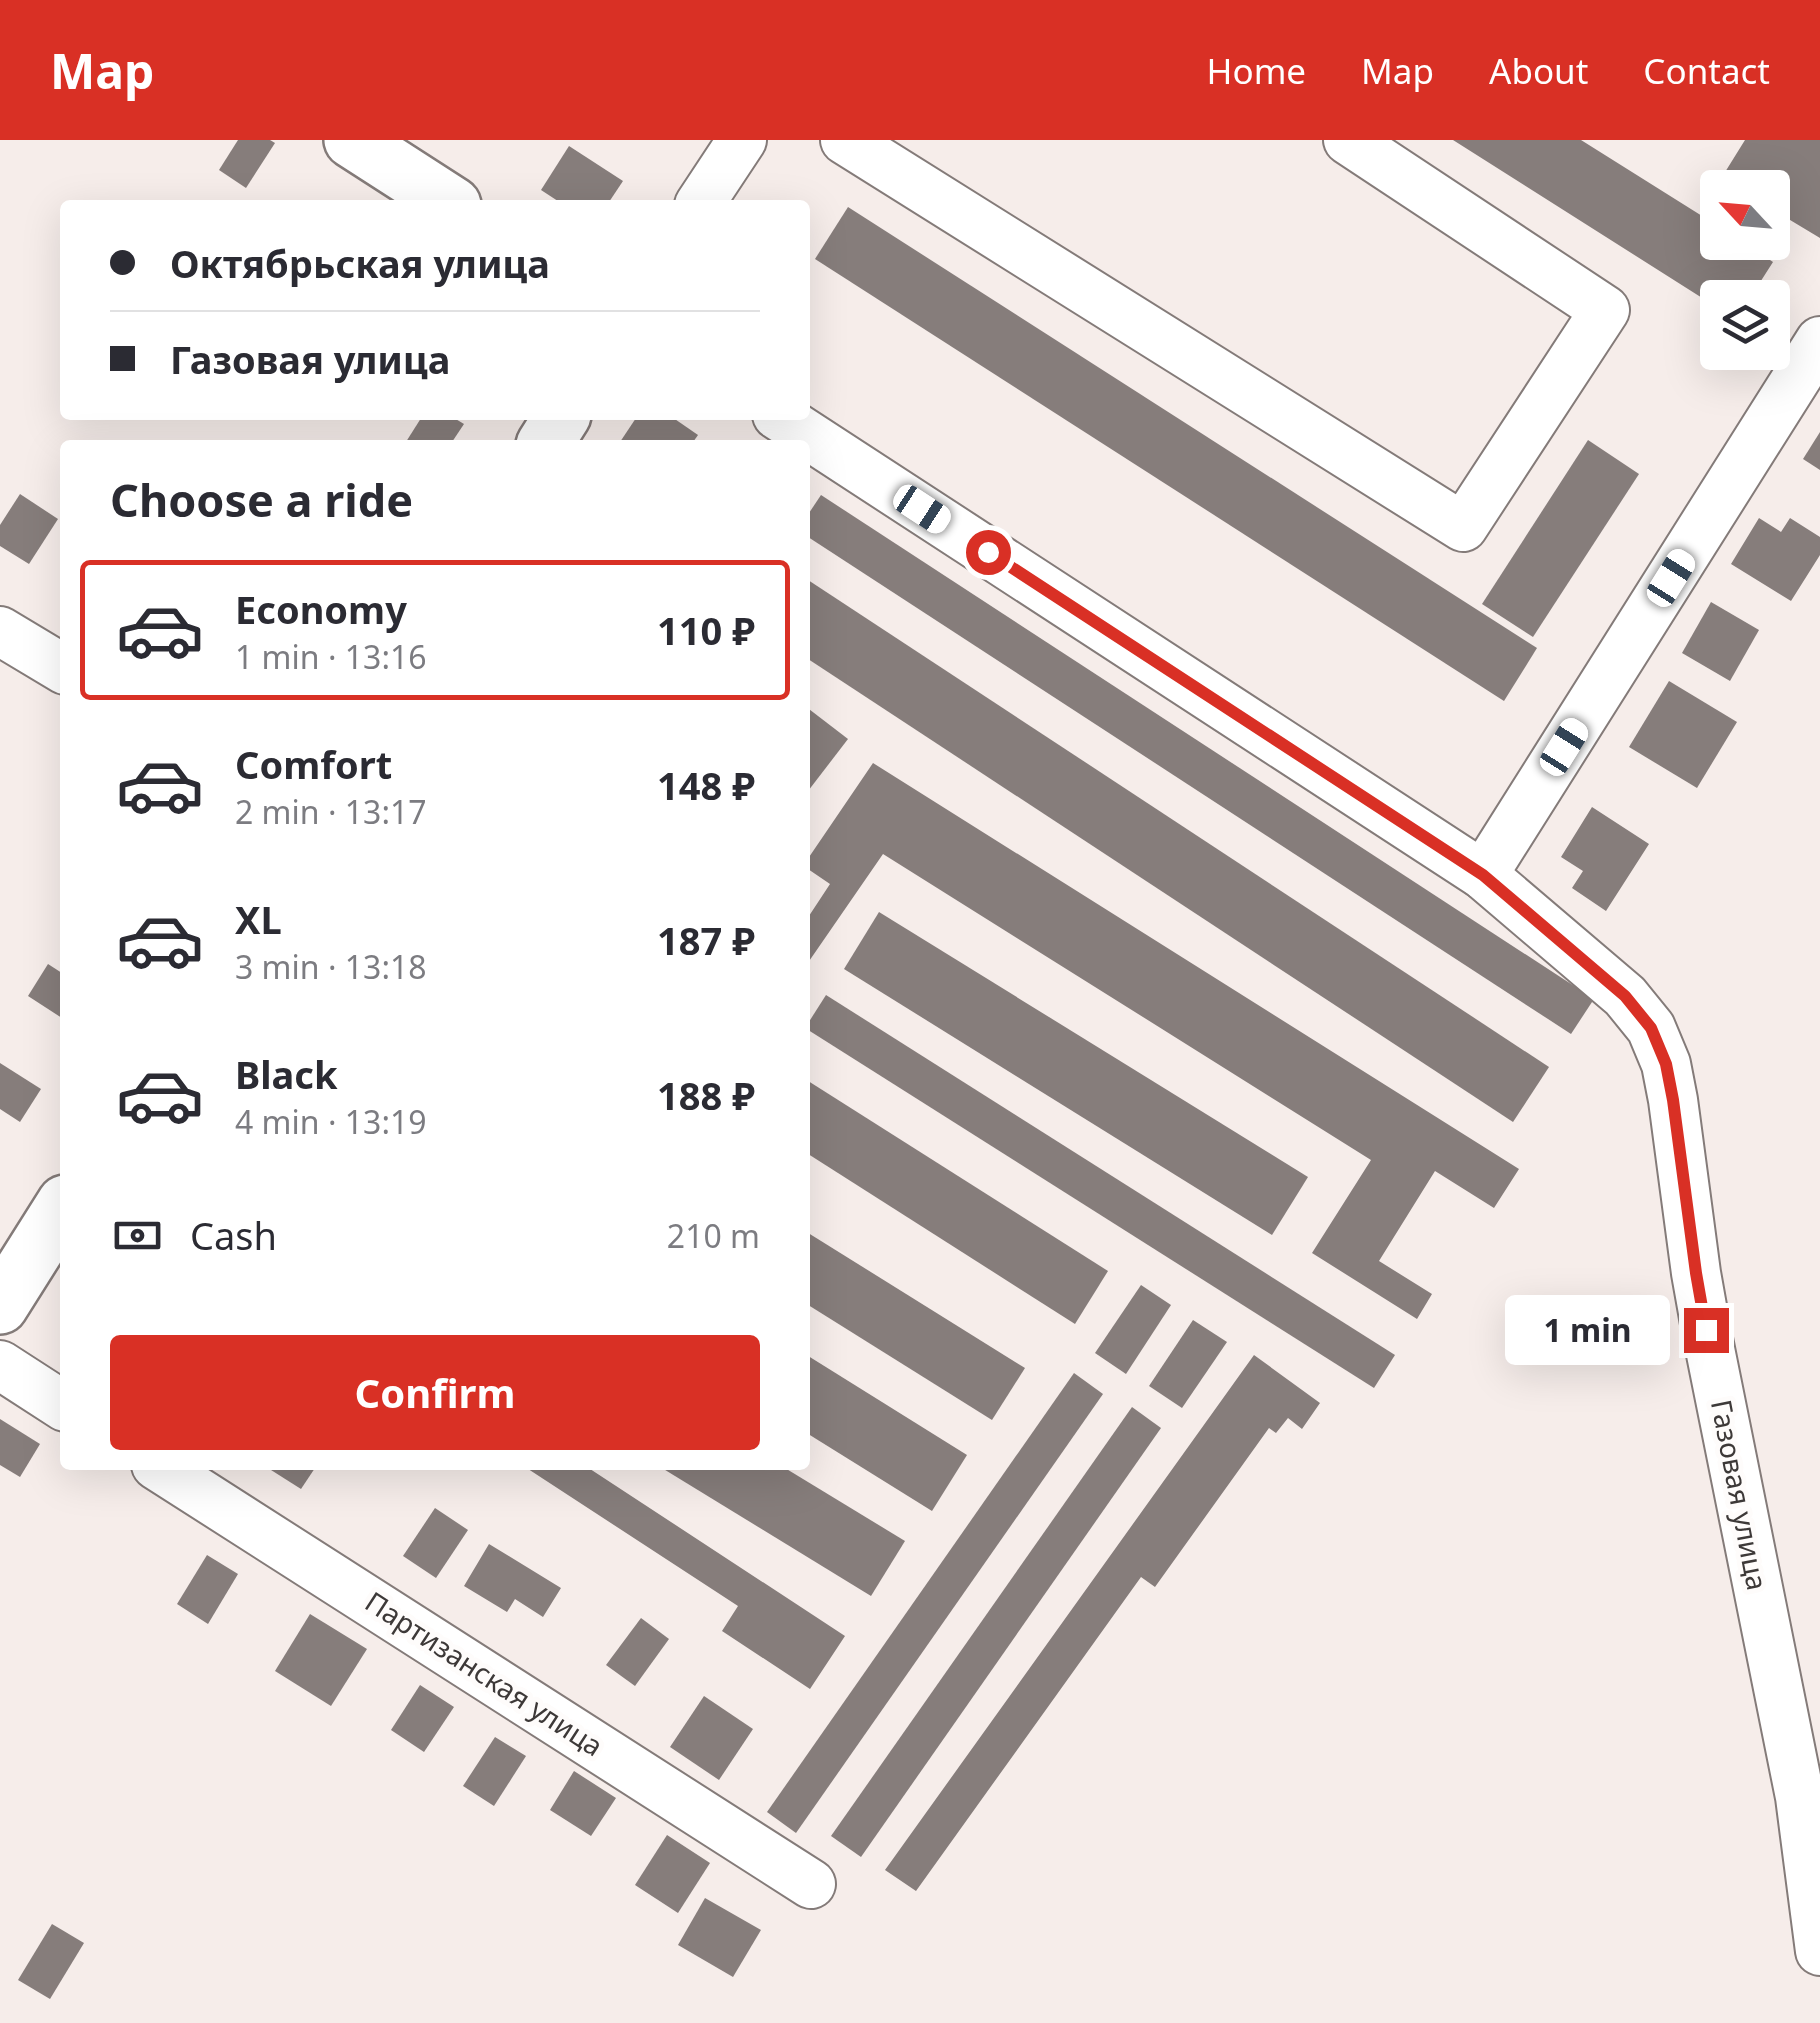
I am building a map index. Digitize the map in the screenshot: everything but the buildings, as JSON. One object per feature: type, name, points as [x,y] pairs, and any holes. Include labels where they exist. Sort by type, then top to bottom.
[{"type":"main road","points":[[352,140],[445,200]]},
{"type":"main road","points":[[0,1306],[60,1211]]},
{"type":"street","points":[[702,200],[742,140]]},
{"type":"street","points":[[845,140],[1462,527],[1605,310],[1348,140]]},
{"type":"street","points":[[1483,875],[1820,342]]},
{"type":"street","name":"Газовая улица","points":[[785,420],[1483,875],[1625,996],[1651,1028],[1666,1064],[1673,1100],[1703,1310],[1800,1797],[1820,1951]]},
{"type":"street","points":[[0,630],[60,667]]},
{"type":"street","points":[[0,1365],[60,1404]]},
{"type":"street","name":"Партизанская улица","points":[[164,1470],[812,1884]]},
{"type":"route","points":[[988,552],[1483,875],[1625,996],[1651,1028],[1666,1064],[1706,1330]]}]
